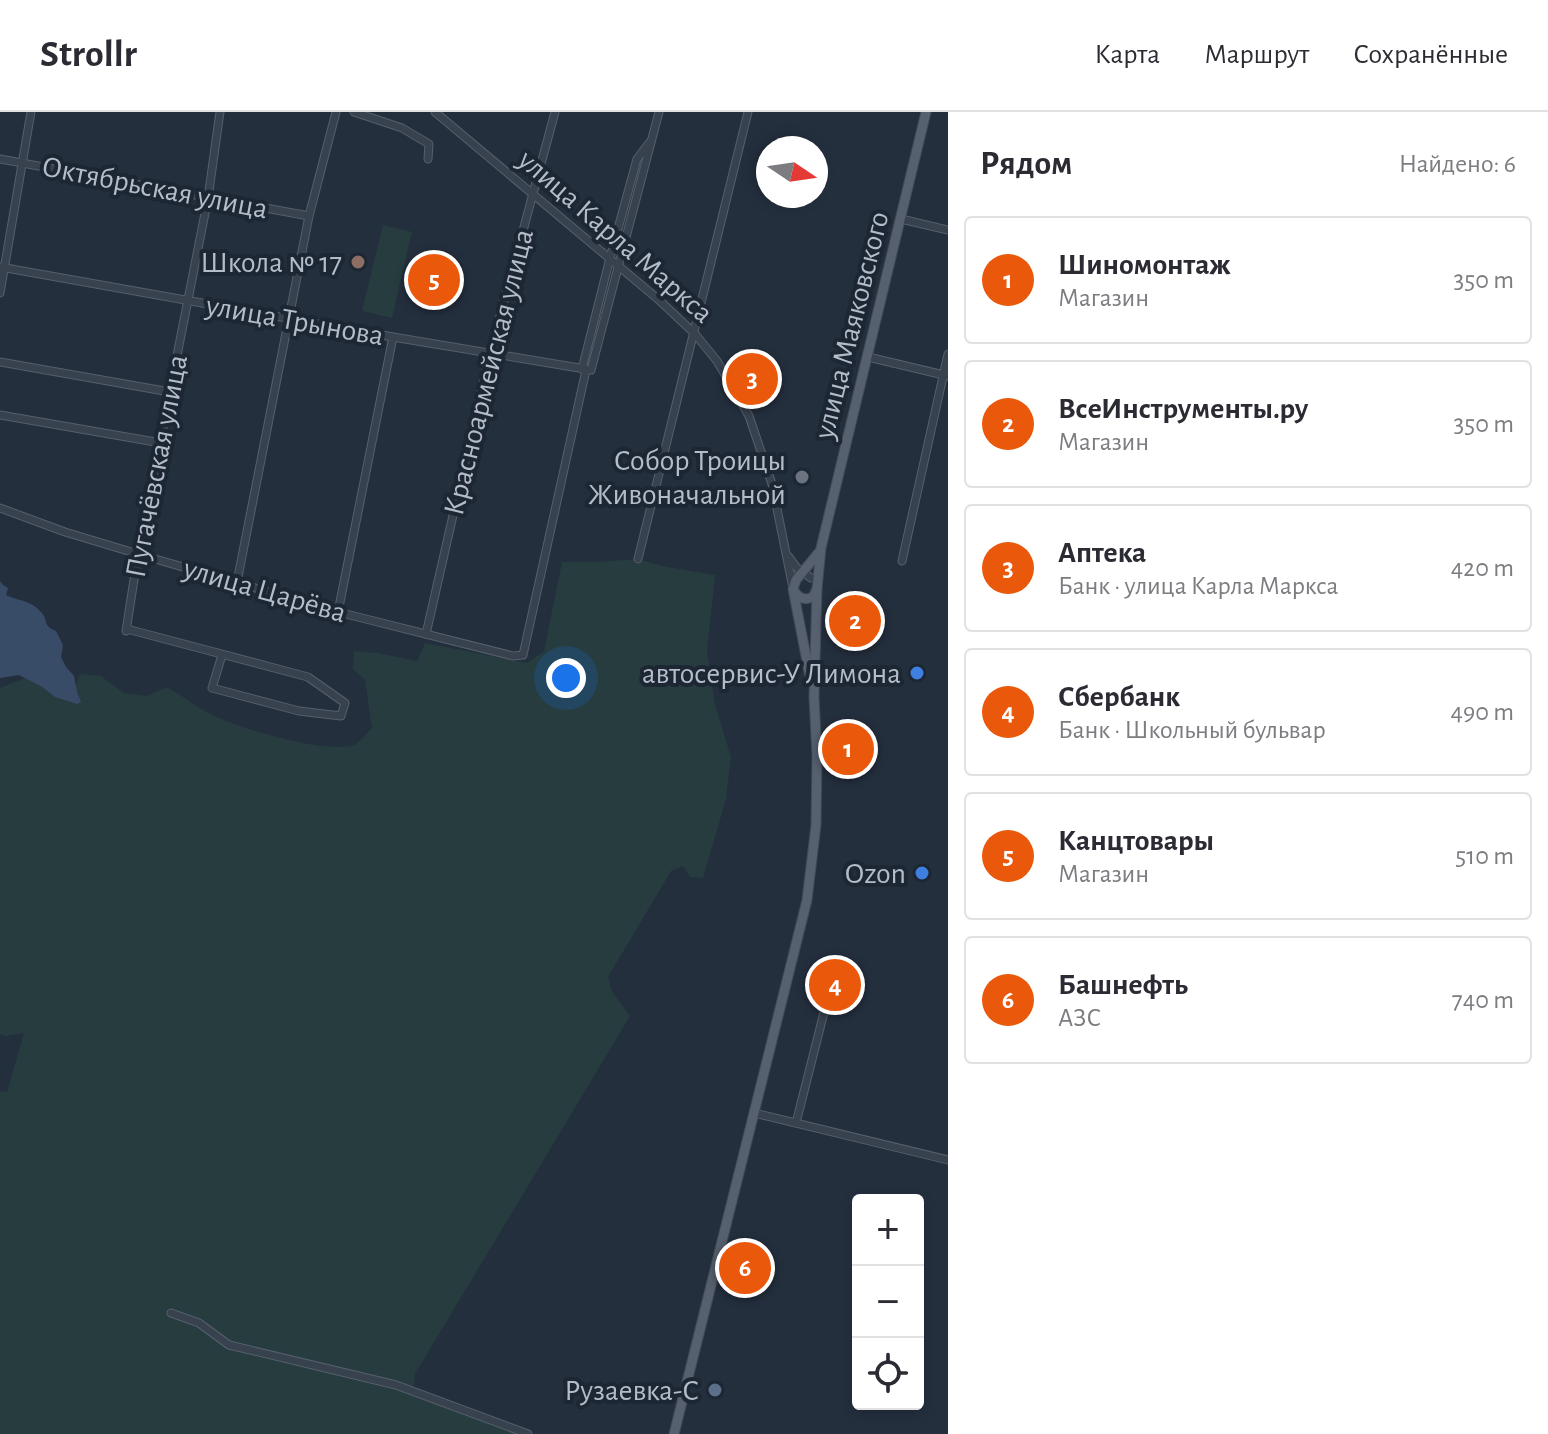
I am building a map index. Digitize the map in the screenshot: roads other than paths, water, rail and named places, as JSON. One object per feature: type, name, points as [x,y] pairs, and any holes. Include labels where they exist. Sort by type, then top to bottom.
[{"type":"main road","name":"улица Маяковского","points":[[809,581],[821,548],[926,112]]},
{"type":"main road","name":"улица Маяковского","points":[[809,581],[821,548]]},
{"type":"main road","points":[[796,580],[809,581],[813,597],[806,599],[797,596],[793,590],[796,580]]},
{"type":"main road","points":[[674,1434],[800,930],[814,850],[817,770],[809,581]]},
{"type":"main road","name":"улица Карла Маркса","points":[[793,590],[814,697]]},
{"type":"street","points":[[0,293],[31,112]]},
{"type":"street","name":"Пугачёвская улица","points":[[220,112],[208,198],[126,630],[222,655]]},
{"type":"street","points":[[237,582],[309,216],[336,112]]},
{"type":"street","points":[[354,112],[402,128],[429,144],[428,159]]},
{"type":"street","name":"улица Карла Маркса","points":[[435,112],[618,265],[695,334],[717,361],[749,416],[772,484],[793,590]]},
{"type":"street","points":[[447,122],[450,112]]},
{"type":"street","name":"Красноармейская улица","points":[[426,634],[490,353],[555,112]]},
{"type":"street","points":[[586,370],[659,112]]},
{"type":"street","points":[[638,559],[748,112]]},
{"type":"street","points":[[586,370],[610,258],[637,159],[653,137]]},
{"type":"street","name":"Октябрьская улица","points":[[0,159],[309,216]]},
{"type":"street","points":[[901,219],[948,230]]},
{"type":"street","name":"улица Трынова","points":[[3,268],[586,370]]},
{"type":"street","points":[[338,612],[393,337]]},
{"type":"street","points":[[902,561],[948,354]]},
{"type":"street","points":[[868,357],[945,375]]},
{"type":"street","points":[[0,362],[170,392]]},
{"type":"street","name":"улица Царёва","points":[[0,508],[65,532],[338,612],[513,656],[523,655],[586,370]]},
{"type":"street","points":[[0,415],[161,443]]},
{"type":"street","name":"улица Карла Маркса","points":[[786,550],[809,581]]},
{"type":"street","points":[[222,655],[308,677],[345,703],[341,716],[299,711],[212,688],[222,655]]},
{"type":"street","points":[[796,1123],[835,969]]},
{"type":"street","points":[[754,1113],[948,1160]]},
{"type":"street","points":[[171,1313],[199,1323],[229,1345],[396,1385],[528,1434]]},
{"type":"water","points":[[0,581],[8,588],[6,595],[37,608],[47,625],[56,631],[63,645],[61,657],[74,676],[81,702],[77,704],[55,697],[19,675],[0,678]]},
{"type":"place","name":"Школа № 17","points":[[358,262]]},
{"type":"place","name":"Канцтовары","points":[[434,280]]},
{"type":"place","name":"Аптека","points":[[752,379]]},
{"type":"place","name":"Собор Троицы Живоначальной","points":[[802,477]]},
{"type":"place","name":"ВсеИнструменты.ру","points":[[855,621]]},
{"type":"place","name":"автосервис-У Лимона","points":[[917,673]]},
{"type":"place","name":"Шиномонтаж","points":[[848,749]]},
{"type":"place","name":"Ozon","points":[[922,873]]},
{"type":"place","name":"Сбербанк","points":[[835,985]]},
{"type":"place","name":"Башнефть","points":[[745,1268]]},
{"type":"place","name":"Рузаевка-С","points":[[715,1390]]}]
